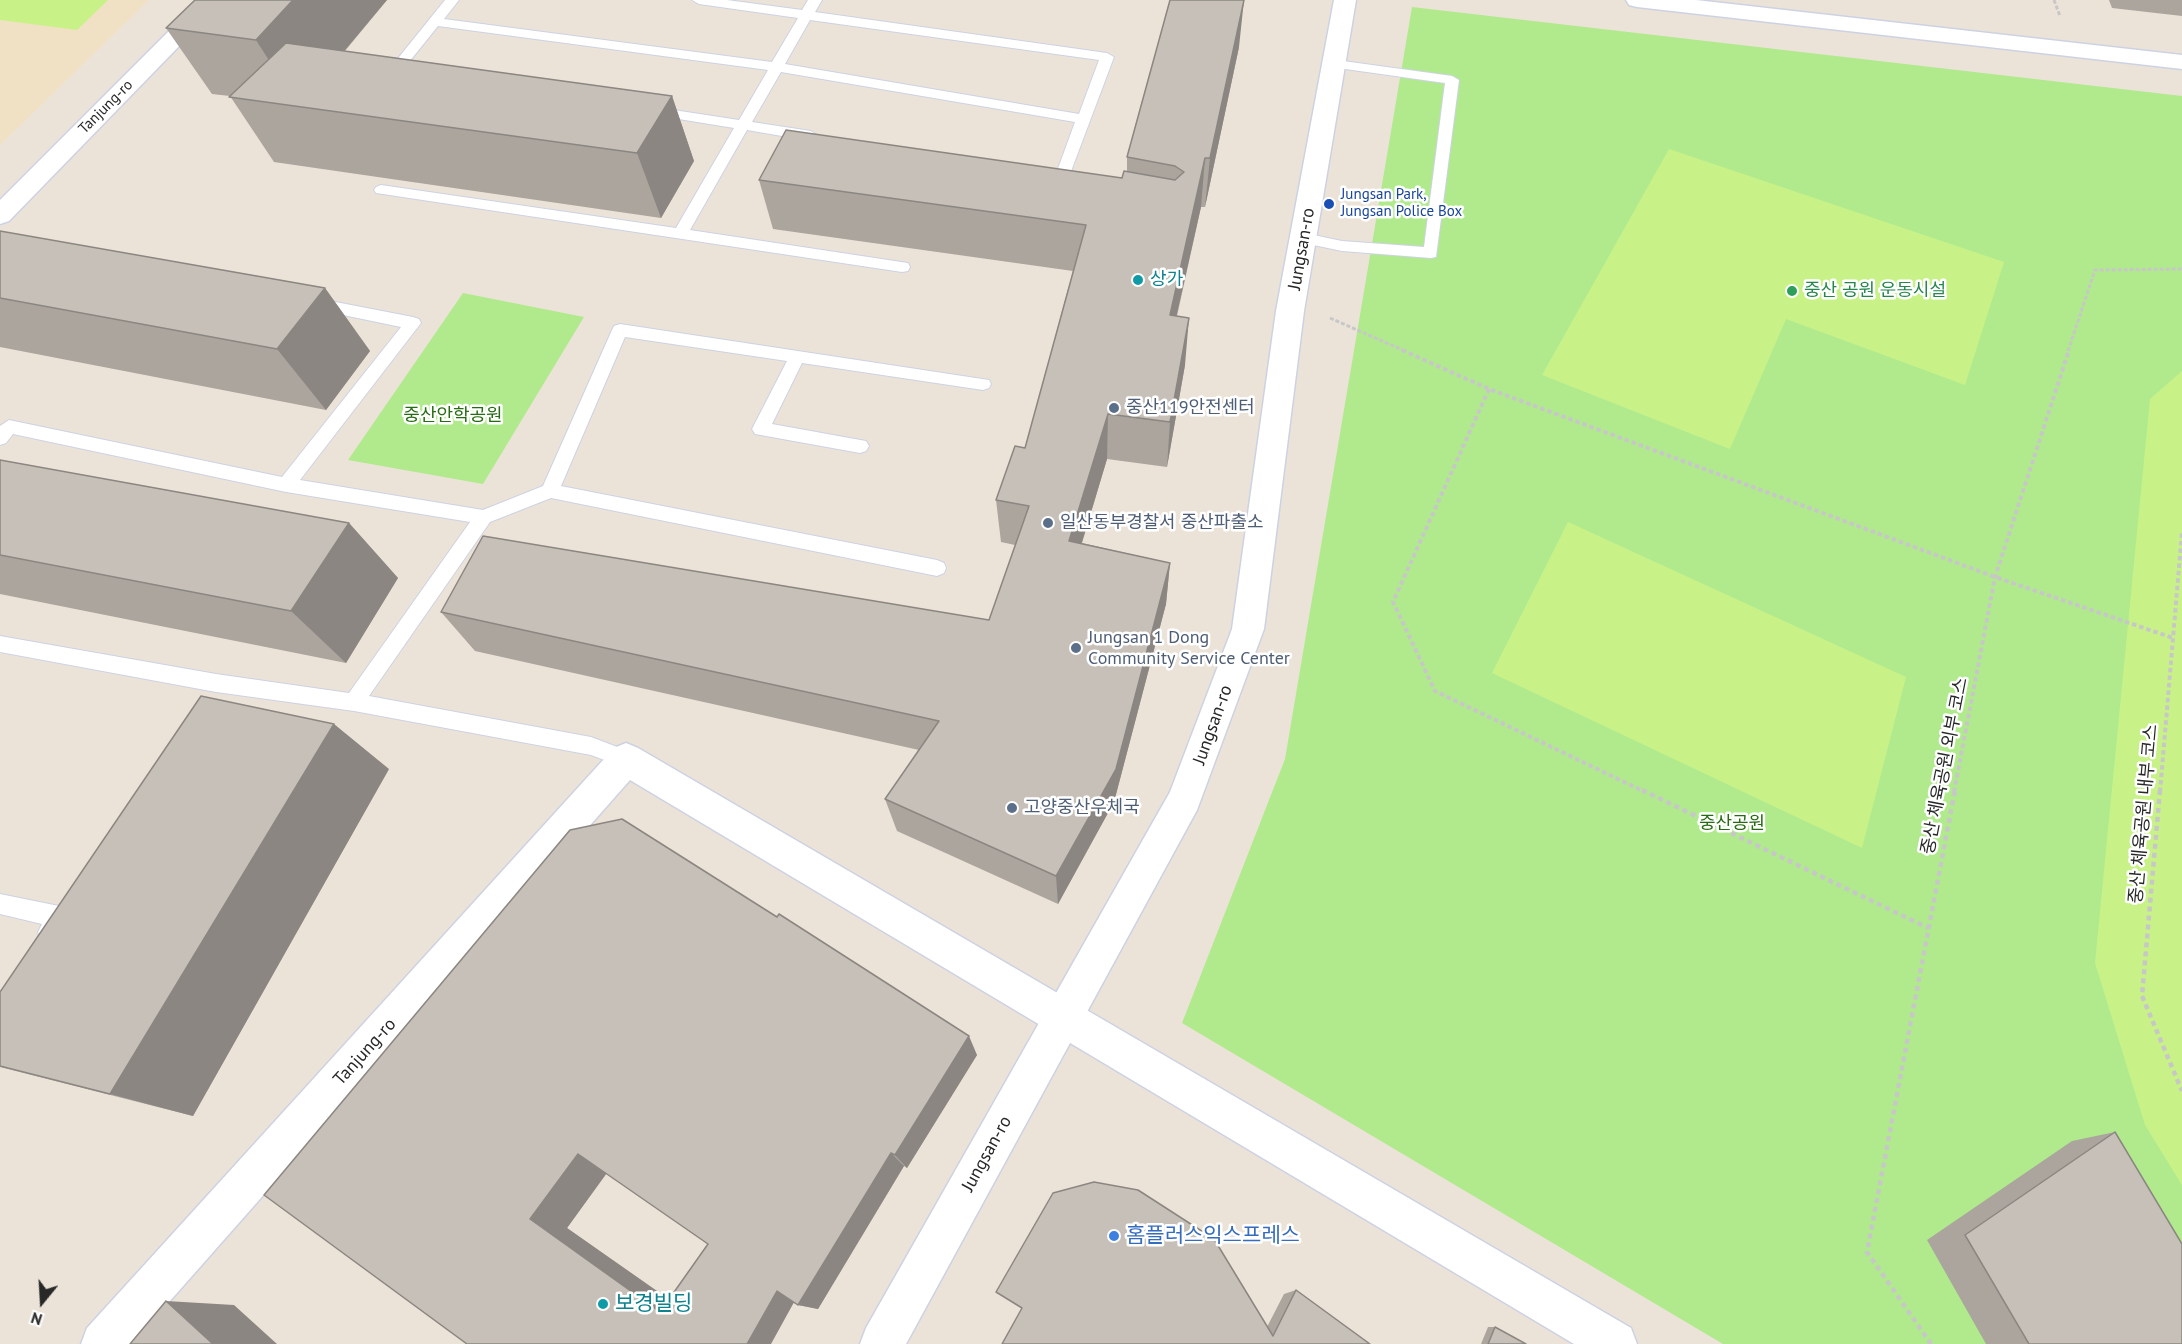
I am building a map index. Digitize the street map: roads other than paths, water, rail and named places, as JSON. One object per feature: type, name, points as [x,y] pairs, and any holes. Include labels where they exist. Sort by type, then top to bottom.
[{"type":"main road","name":"Tanjung-ro","points":[[0,215],[213,0]]},
{"type":"main road","name":"Jungsan-ro","points":[[882,1344],[1185,799],[1248,629],[1290,311],[1336,64],[1345,0]]},
{"type":"main road","points":[[1649,1],[2182,62]]},
{"type":"main road","name":"Tanjung-ro","points":[[103,1344],[626,759]]},
{"type":"main road","points":[[626,759],[1615,1344]]},
{"type":"lane","points":[[419,74],[396,70],[452,0]]},
{"type":"lane","points":[[699,0],[1107,57],[1061,176]]},
{"type":"lane","points":[[680,235],[815,0]]},
{"type":"lane","points":[[434,22],[776,67],[1084,119]]},
{"type":"lane","points":[[1304,238],[1342,246],[1431,253],[1452,80],[1336,64]]},
{"type":"lane","points":[[639,109],[826,138]]},
{"type":"lane","points":[[381,190],[902,267]]},
{"type":"lane","points":[[286,485],[413,323],[295,301]]},
{"type":"lane","points":[[550,491],[620,330],[983,384]]},
{"type":"lane","points":[[797,357],[761,429],[860,446]]},
{"type":"lane","points":[[3,430],[286,485],[484,517],[550,491],[938,568]]},
{"type":"lane","points":[[354,702],[484,517]]},
{"type":"lane","points":[[0,644],[216,683],[354,702],[591,746],[626,759]]},
{"type":"lane","points":[[203,703],[216,683]]},
{"type":"lane","points":[[40,946],[72,897]]},
{"type":"lane","points":[[0,904],[59,917]]},
{"type":"place","name":"Jungsan Park, Jungsan Police Box","points":[[1329,204]]},
{"type":"place","name":"상가","points":[[1138,280]]},
{"type":"place","name":"중산 공원 운동시설","points":[[1792,291]]},
{"type":"place","name":"중산119안전센터","points":[[1114,408]]},
{"type":"place","name":"일산동부경찰서 중산파출소","points":[[1048,523]]},
{"type":"place","name":"Jungsan 1 Dong Community Service Center","points":[[1076,648]]},
{"type":"place","name":"고양중산우체국","points":[[1012,808]]},
{"type":"place","name":"홈플러스익스프레스","points":[[1114,1236]]},
{"type":"place","name":"보경빌딩","points":[[603,1304]]},
{"type":"park label","name":"중산안학공원","points":[[453,416]]},
{"type":"park label","name":"중산공원","points":[[1732,824]]}]
